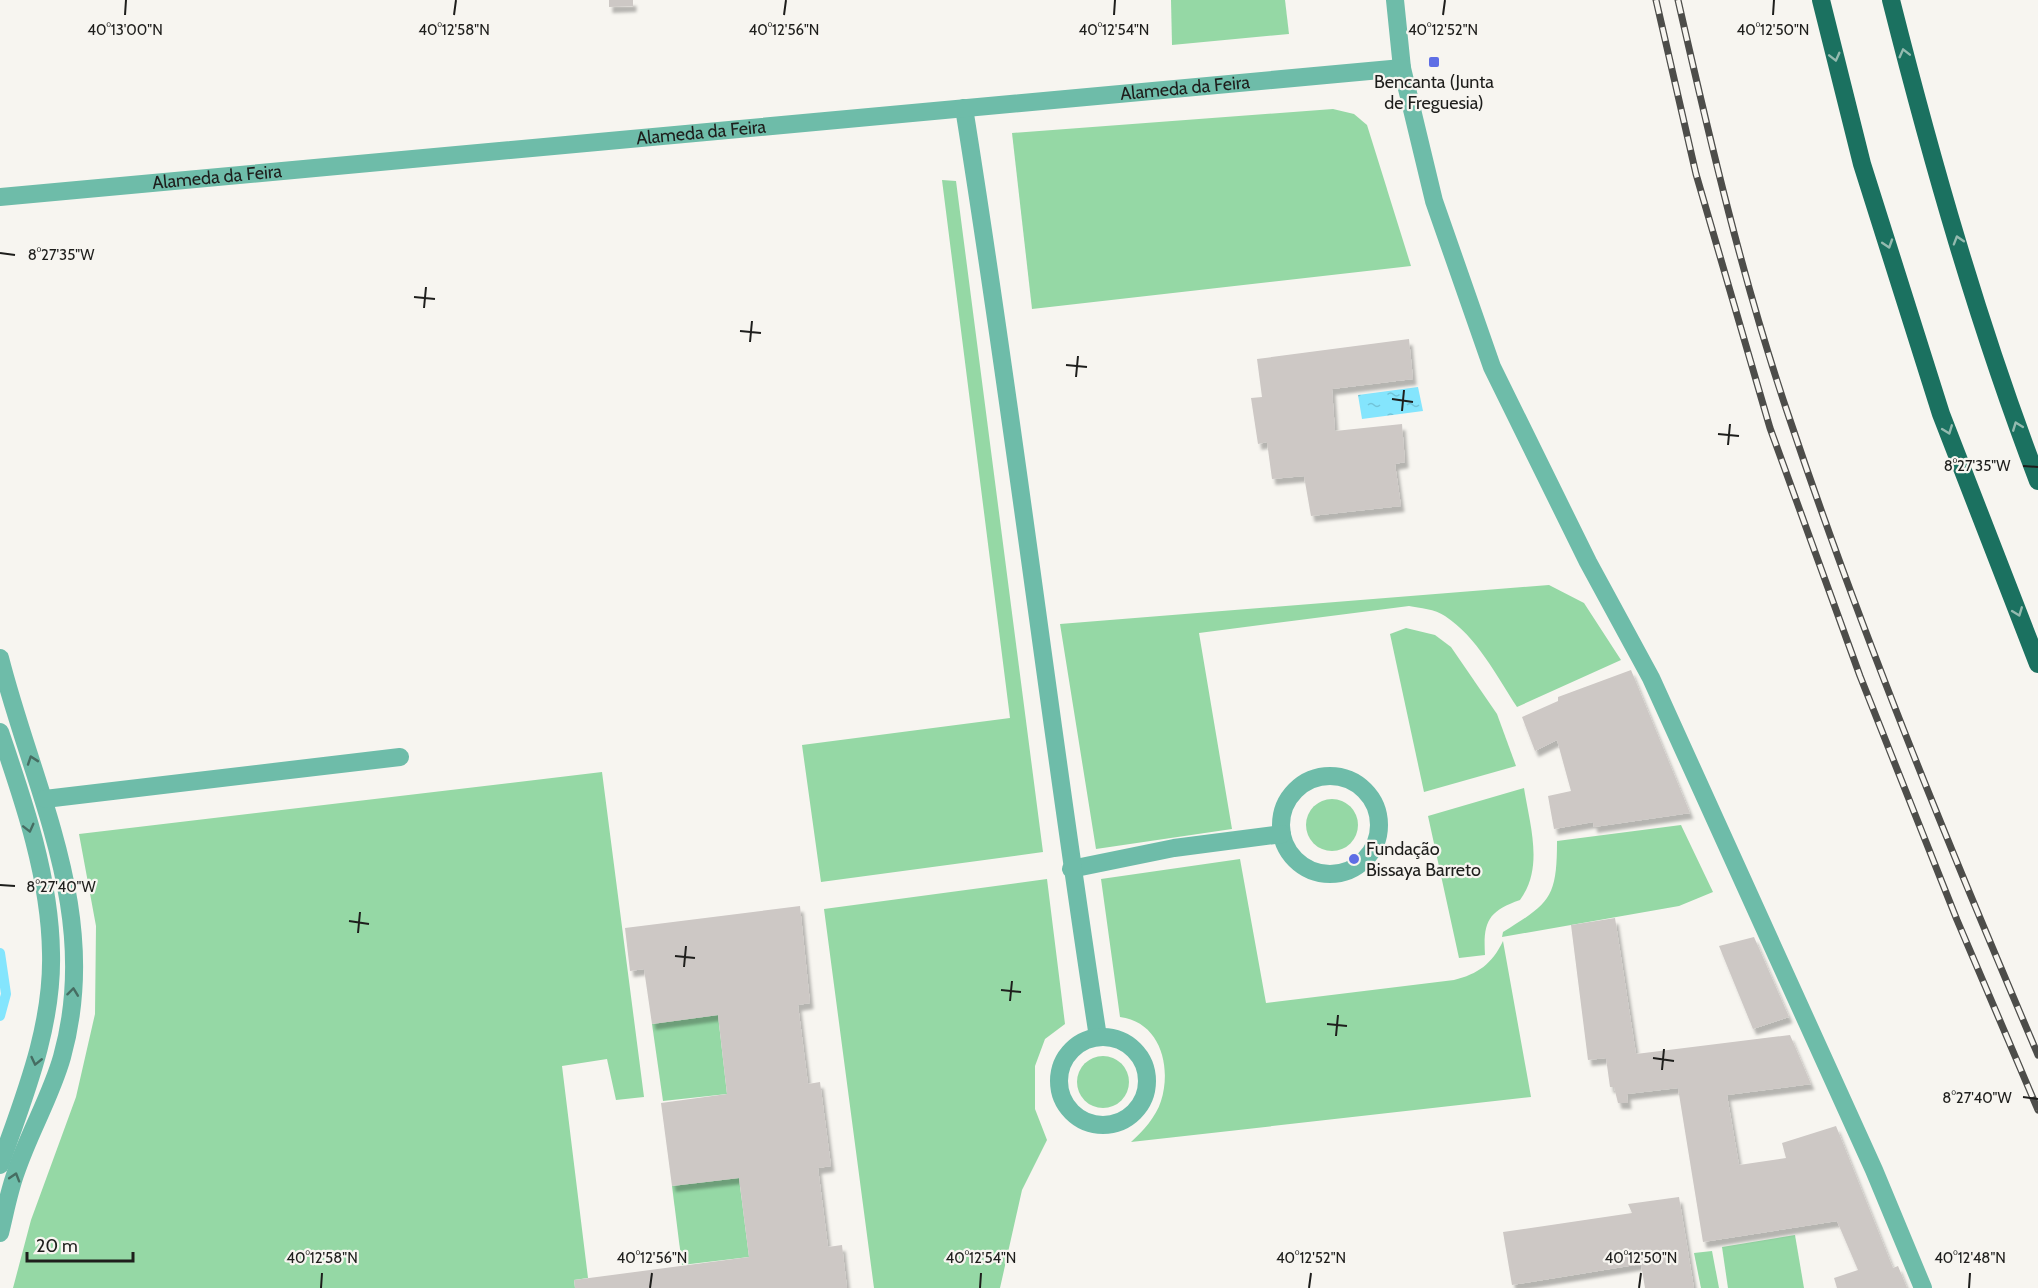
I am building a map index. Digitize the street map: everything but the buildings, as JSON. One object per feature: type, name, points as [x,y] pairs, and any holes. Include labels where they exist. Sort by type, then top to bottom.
[{"type":"highway","points":[[1821,0],[1862,164],[1941,414],[2038,664]]},
{"type":"highway","points":[[1891,0],[1926,139],[2005,395],[2038,481]]},
{"type":"street","points":[[1395,0],[1402,68],[1434,201],[1492,367],[1588,562],[1651,678],[1869,1159],[1923,1288]]},
{"type":"street","name":"Alameda da Feira","points":[[0,197],[1402,68]]},
{"type":"street","points":[[964,108],[988,261],[1071,869],[1098,1037]]},
{"type":"street","points":[[0,658],[11,703],[45,799],[72,913],[74,986],[62,1057],[15,1173],[0,1233]]},
{"type":"street","points":[[0,732],[20,790],[42,876],[51,953],[47,1006],[35,1067],[0,1165]]},
{"type":"street","points":[[45,799],[400,757]]},
{"type":"street","points":[[1328,776],[1342,777],[1355,782],[1370,797],[1379,816],[1379,830],[1369,856],[1359,866],[1333,875],[1319,873],[1295,859],[1287,848],[1282,834],[1283,814],[1292,794],[1308,782],[1328,776]]},
{"type":"street","points":[[1071,869],[1174,848],[1282,834]]},
{"type":"street","points":[[1098,1037],[1112,1038],[1125,1043],[1136,1052],[1147,1078],[1145,1092],[1136,1110],[1119,1122],[1105,1125],[1090,1124],[1072,1111],[1060,1092],[1059,1077],[1063,1063],[1071,1051],[1083,1042],[1098,1037]]},
{"type":"green space","points":[[1171,0],[1285,0],[1289,34],[1172,45]]},
{"type":"green space","points":[[1333,109],[1354,114],[1367,125],[1411,266],[1032,309],[1012,133]]},
{"type":"green space","points":[[942,180],[956,181],[1043,852],[821,882],[802,745],[1010,718]]},
{"type":"green space","points":[[1549,585],[1584,603],[1621,660],[1517,707],[1485,657],[1467,635],[1445,616],[1427,609],[1409,606],[1199,633],[1232,829],[1096,849],[1060,624]]},
{"type":"green space","points":[[1406,628],[1435,635],[1451,647],[1497,714],[1516,766],[1424,792],[1390,634]]},
{"type":"green space","points":[[602,772],[644,1097],[616,1100],[607,1059],[562,1066],[588,1278],[574,1280],[575,1288],[13,1288],[31,1220],[76,1097],[95,1014],[96,926],[79,834]]},
{"type":"green space","points":[[1524,788],[1532,831],[1532,874],[1520,900],[1501,909],[1490,919],[1485,934],[1485,955],[1459,958],[1428,816]]},
{"type":"green space","points":[[1332,799],[1342,801],[1350,807],[1356,815],[1358,825],[1356,835],[1350,843],[1342,849],[1332,851],[1322,849],[1314,843],[1308,835],[1306,825],[1308,815],[1314,807],[1322,801]]},
{"type":"green space","points":[[1681,825],[1713,892],[1679,906],[1502,937],[1503,932],[1531,914],[1548,897],[1555,875],[1557,841]]},
{"type":"green space","points":[[1240,859],[1266,1003],[1454,980],[1470,975],[1483,967],[1494,956],[1503,941],[1531,1097],[1131,1142],[1149,1123],[1159,1107],[1165,1074],[1160,1048],[1153,1037],[1145,1027],[1120,1017],[1101,879]]},
{"type":"green space","points":[[1047,879],[1065,1024],[1045,1039],[1035,1066],[1035,1109],[1047,1140],[1022,1190],[1000,1288],[874,1288],[824,909]]},
{"type":"green space","points":[[718,1015],[727,1094],[663,1101],[652,1024]]},
{"type":"green space","points":[[1098,1056],[1108,1056],[1122,1063],[1129,1082],[1122,1101],[1108,1108],[1098,1108],[1088,1104],[1081,1097],[1077,1087],[1077,1077],[1081,1067],[1088,1060]]},
{"type":"green space","points":[[739,1178],[749,1257],[682,1265],[672,1186]]},
{"type":"green space","points":[[1795,1235],[1804,1288],[1728,1288],[1722,1247]]},
{"type":"green space","points":[[1712,1251],[1719,1288],[1701,1288],[1694,1253]]},
{"type":"water","points":[[1418,387],[1423,411],[1362,419],[1358,395]]},
{"type":"waterway","points":[[0,953],[6,994],[0,1016]]},
{"type":"railway","points":[[1656,0],[1696,174],[1770,428],[1860,676],[1957,920],[2038,1110]]},
{"type":"railway","points":[[1678,0],[1715,160],[1743,266],[1791,423],[1877,662],[1972,899],[2038,1055]]},
{"type":"place","name":"Bencanta (Junta de Freguesia)","points":[[1434,62]]},
{"type":"place","name":"Fundação Bissaya Barreto","points":[[1354,859]]}]
